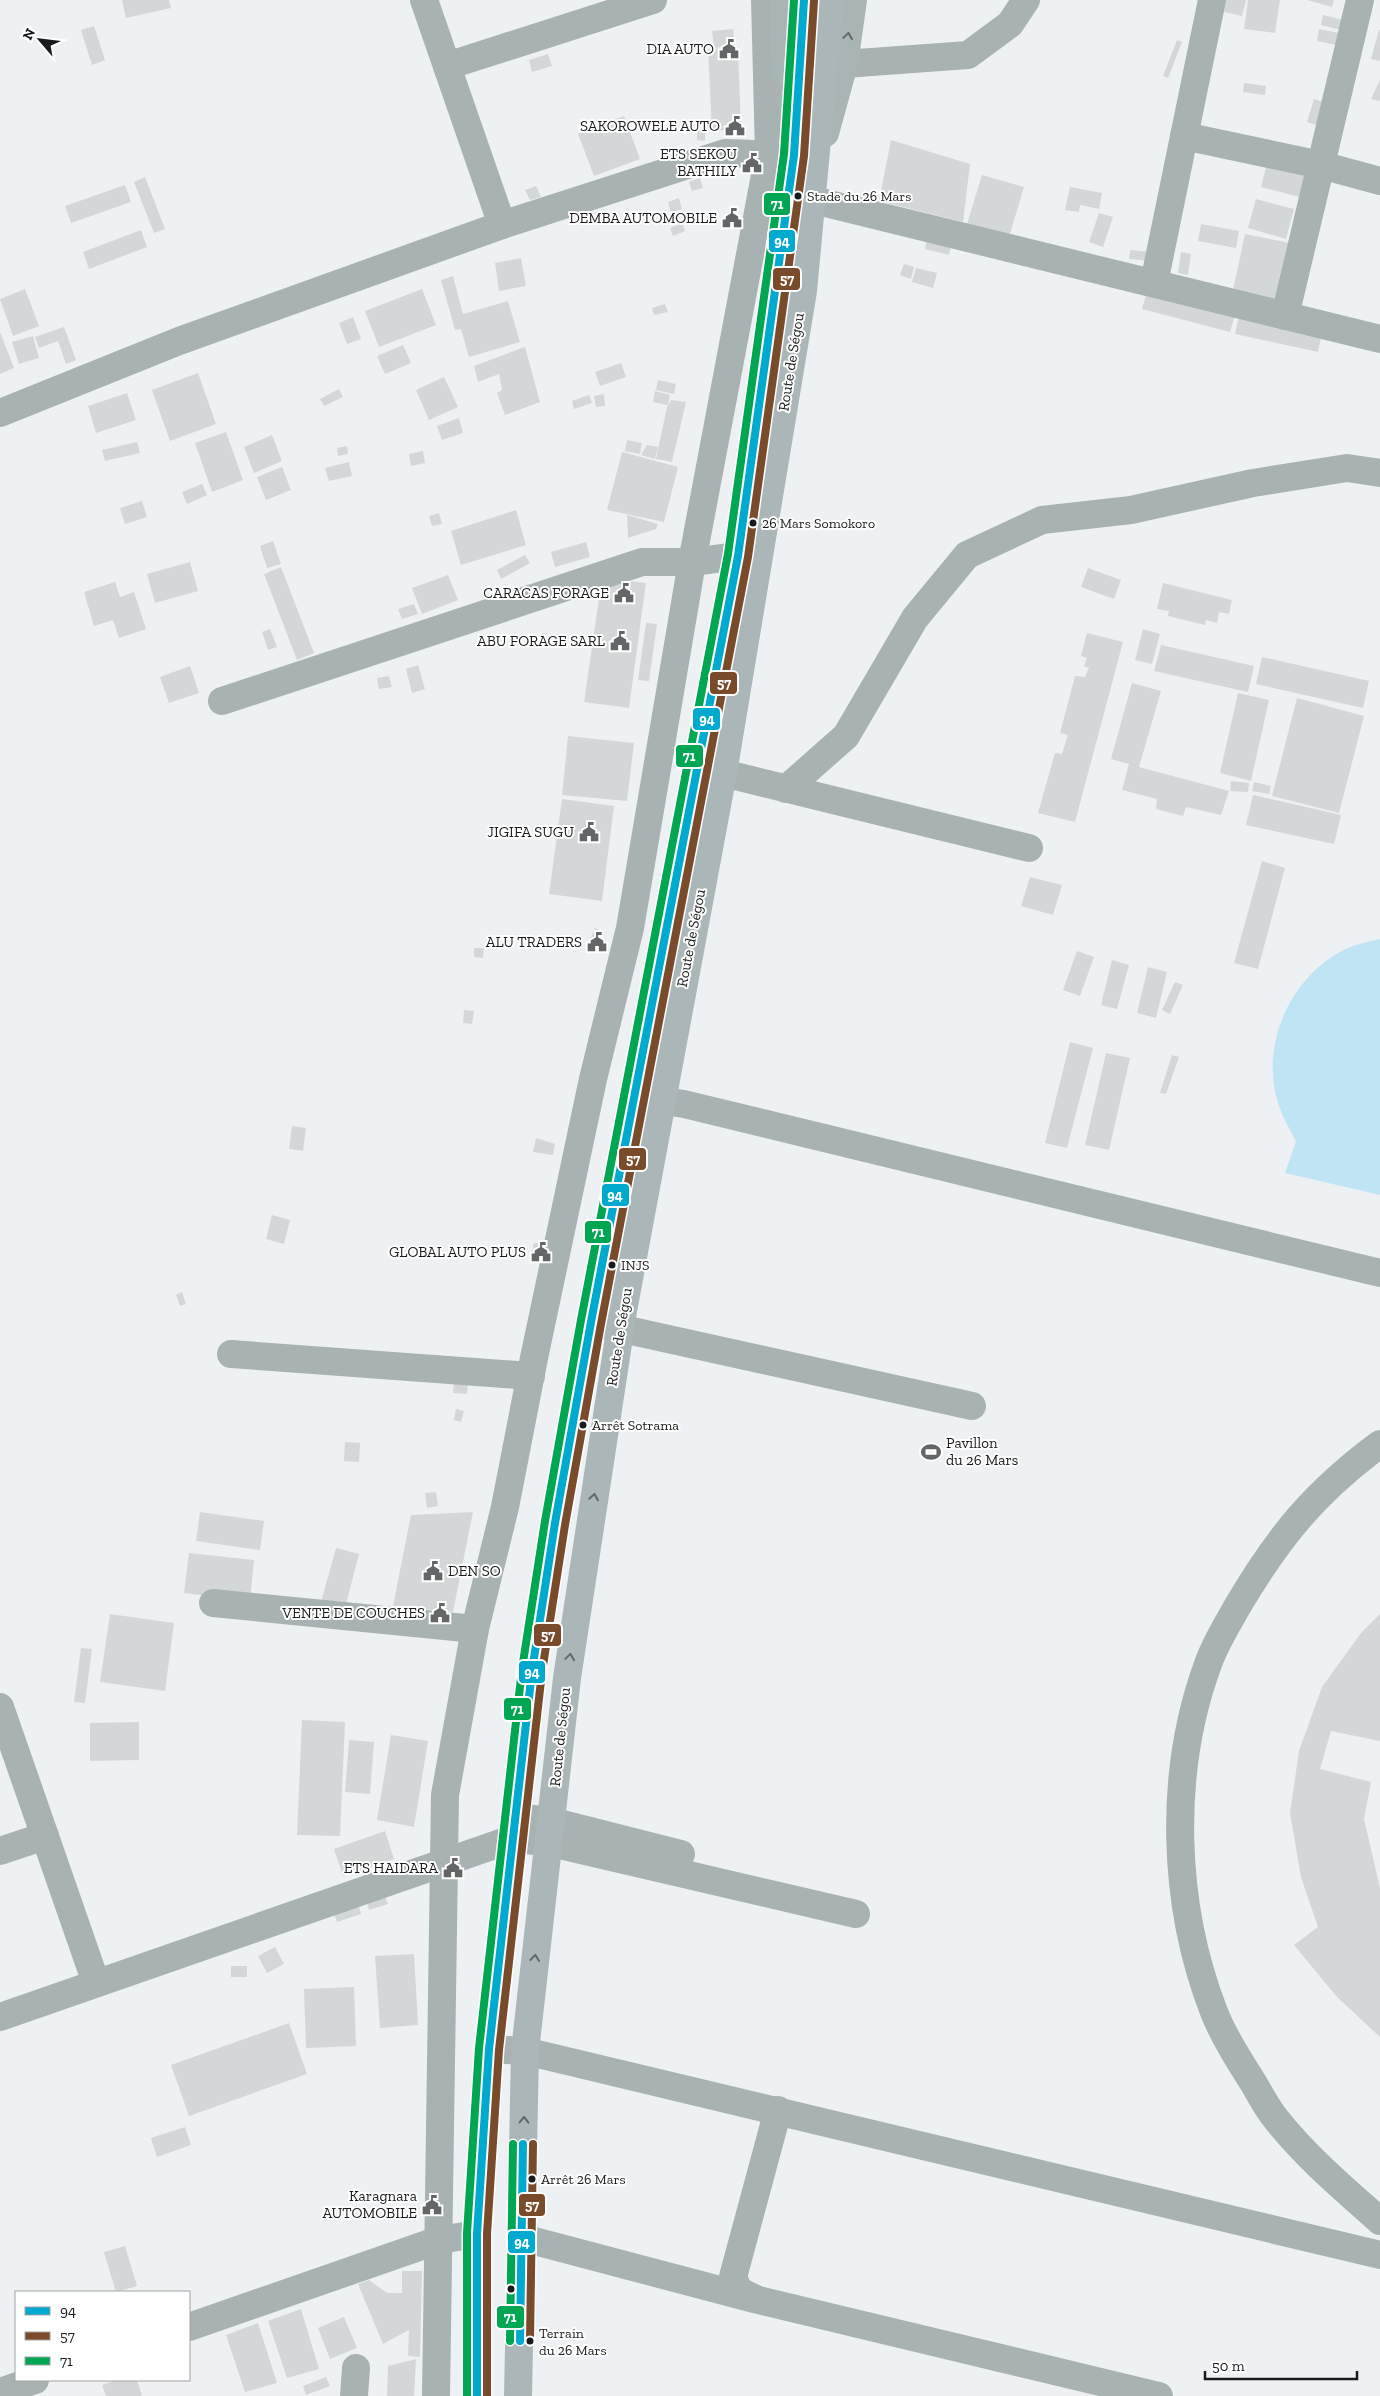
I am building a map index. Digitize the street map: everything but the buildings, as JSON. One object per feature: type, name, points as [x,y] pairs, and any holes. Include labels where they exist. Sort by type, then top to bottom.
[{"type":"highway","name":"Route de Ségou","points":[[477,2396],[478,2234],[489,2049],[532,1671],[555,1524],[593,1314],[738,556],[793,159],[796,122],[810,83],[804,0]]},
{"type":"highway","name":"Route de Ségou","points":[[518,2396],[523,2238],[525,2051],[567,1678],[622,1320],[723,773],[802,291],[813,200],[793,159],[830,0]]},
{"type":"main road","name":"Route de Ségou","points":[[784,0],[784,56],[796,122]]},
{"type":"main road","name":"Route de Ségou","points":[[793,159],[844,64],[853,0]]},
{"type":"street","points":[[424,0],[502,225]]},
{"type":"street","points":[[447,66],[653,0]]},
{"type":"street","points":[[436,2396],[440,2240],[444,1796],[475,1629],[505,1506],[593,1078],[630,928],[692,562],[793,159],[765,0]]},
{"type":"street","points":[[844,64],[968,55],[1010,24],[1026,0]]},
{"type":"street","points":[[1154,283],[1212,0]]},
{"type":"street","points":[[1285,316],[1360,0]]},
{"type":"street","points":[[1184,136],[1321,165],[1380,180]]},
{"type":"street","points":[[0,413],[179,341],[502,225],[726,153],[793,159]]},
{"type":"street","points":[[813,200],[1380,339]]},
{"type":"street","points":[[786,788],[846,736],[915,618],[967,555],[1042,520],[1131,510],[1253,483],[1347,468],[1380,473]]},
{"type":"street","points":[[222,701],[642,562],[692,562],[738,556]]},
{"type":"street","points":[[723,773],[1029,848]]},
{"type":"street","points":[[634,1096],[684,1104],[1380,1273]]},
{"type":"street","points":[[593,1314],[974,1398]]},
{"type":"street","points":[[230,1354],[531,1376]]},
{"type":"street","points":[[1380,1444],[1342,1472],[1295,1520],[1259,1569],[1208,1663],[1191,1723],[1182,1778],[1181,1860],[1189,1918],[1199,1966],[1215,2014],[1240,2063],[1275,2119],[1327,2174],[1380,2221]]},
{"type":"street","points":[[213,1603],[475,1629]]},
{"type":"street","points":[[0,1707],[96,1983]]},
{"type":"street","points":[[0,2017],[442,1862],[514,1828],[549,1831],[857,1906]]},
{"type":"street","points":[[0,1851],[45,1836]]},
{"type":"street","points":[[489,2049],[525,2051],[1380,2255]]},
{"type":"street","points":[[758,2300],[739,2291],[733,2277],[778,2110]]},
{"type":"street","points":[[190,2327],[440,2240],[478,2234]]},
{"type":"street","points":[[523,2238],[758,2300],[1158,2396]]},
{"type":"street","points":[[354,2396],[356,2368]]},
{"type":"street","points":[[0,2392],[32,2381]]},
{"type":"shaded area","points":[[1380,939],[1380,1195],[1285,1173],[1296,1141],[1278,1103],[1273,1081],[1273,1059],[1276,1038],[1283,1017],[1293,997],[1306,979],[1322,964],[1340,952]]},
{"type":"transit line","name":"71","points":[[467,2396],[467,2233],[479,2048],[522,1669],[545,1521],[581,1320],[728,554],[784,154],[794,0]]},
{"type":"transit line","name":"94","points":[[477,2396],[477,2234],[489,2049],[532,1671],[555,1523],[591,1322],[738,556],[794,155],[804,0]]},
{"type":"transit line","name":"57","points":[[487,2396],[487,2234],[499,2050],[542,1672],[565,1525],[601,1324],[748,557],[804,156],[814,1]]},
{"type":"transit line","name":"71","points":[[510,2341],[513,2144]]},
{"type":"transit line","name":"94","points":[[520,2341],[523,2144]]},
{"type":"transit line","name":"57","points":[[530,2341],[533,2144]]},
{"type":"place","name":"DIA AUTO","points":[[729,49]]},
{"type":"place","name":"SAKOROWELE AUTO","points":[[735,126]]},
{"type":"place","name":"ETS SEKOU BATHILY","points":[[752,163]]},
{"type":"place","name":"Stade du 26 Mars","points":[[798,196]]},
{"type":"place","name":"DEMBA AUTOMOBILE","points":[[732,218]]},
{"type":"place","name":"26 Mars Somokoro","points":[[753,523]]},
{"type":"place","name":"CARACAS FORAGE","points":[[624,593]]},
{"type":"place","name":"ABU FORAGE SARL","points":[[620,641]]},
{"type":"place","name":"JIGIFA SUGU","points":[[589,832]]},
{"type":"place","name":"ALU TRADERS","points":[[597,942]]},
{"type":"place","name":"GLOBAL AUTO PLUS","points":[[541,1252]]},
{"type":"place","name":"INJS","points":[[612,1265]]},
{"type":"place","name":"Arrêt Sotrama","points":[[583,1425]]},
{"type":"place","name":"Pavillon du 26 Mars","points":[[931,1452]]},
{"type":"place","name":"DEN SO","points":[[433,1571]]},
{"type":"place","name":"VENTE DE COUCHES","points":[[440,1613]]},
{"type":"place","name":"ETS HAIDARA","points":[[453,1868]]},
{"type":"place","name":"Arrêt 26 Mars","points":[[532,2179]]},
{"type":"place","name":"Karagnara AUTOMOBILE","points":[[432,2205]]},
{"type":"place","name":"Terrain du 26 Mars","points":[[530,2341]]}]
